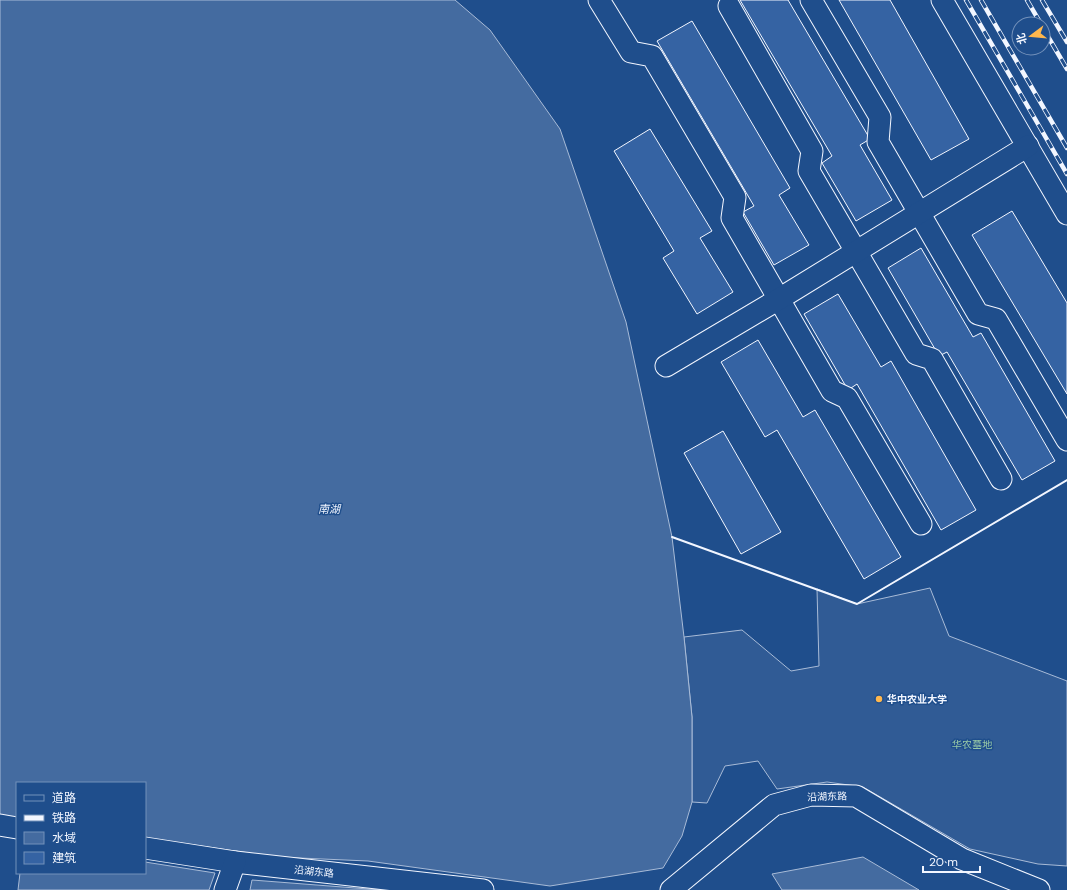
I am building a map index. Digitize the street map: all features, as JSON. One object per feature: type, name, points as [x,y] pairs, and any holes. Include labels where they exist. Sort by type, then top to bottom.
[{"type":"street","points":[[600,0],[631,52],[652,56],[735,197],[732,218],[832,391],[848,398],[921,524]]},
{"type":"street","points":[[811,0],[880,117],[878,142],[919,213],[978,314],[996,319],[1067,440]]},
{"type":"street","points":[[942,0],[1067,214]]},
{"type":"street","points":[[729,6],[812,151],[809,170],[916,354],[932,359],[1001,479]]},
{"type":"street","points":[[666,366],[779,299],[1028,146]]},
{"type":"street","name":"沿湖东路","points":[[671,890],[774,805],[810,795],[856,796],[962,859],[1039,890]]},
{"type":"street","points":[[0,825],[16,828]]},
{"type":"street","name":"沿湖东路","points":[[146,848],[235,862],[474,889]]},
{"type":"street","points":[[225,890],[235,862]]},
{"type":"shaded area","name":"华农墓地","points":[[930,588],[949,636],[1067,681],[1067,866],[1038,864],[970,849],[863,787],[827,782],[777,789],[758,761],[725,766],[707,803],[692,802],[692,717],[684,637],[742,630],[791,671],[819,666],[817,589],[857,604]]},
{"type":"water","name":"南湖","points":[[0,0],[455,0],[490,30],[560,129],[626,322],[672,537],[684,637],[692,717],[692,802],[682,836],[663,868],[550,886],[368,861],[277,857],[146,838],[146,782],[16,782],[16,820],[0,818]]},
{"type":"water","points":[[863,857],[919,890],[782,890],[772,874]]},
{"type":"water","points":[[146,862],[215,873],[209,890],[18,890],[20,874],[146,874]]},
{"type":"water","points":[[252,880],[381,890],[250,890]]},
{"type":"building","points":[[740,0],[788,0],[870,139],[860,145],[892,200],[856,221],[822,163],[832,156]]},
{"type":"building","points":[[839,0],[890,0],[969,139],[931,160]]},
{"type":"building","points":[[692,21],[790,188],[779,195],[809,245],[774,265],[743,212],[754,206],[657,41]]},
{"type":"building","points":[[650,129],[712,231],[700,238],[733,292],[697,314],[663,258],[674,251],[614,151]]},
{"type":"building","points":[[1012,211],[1067,303],[1067,394],[972,235]]},
{"type":"building","points":[[921,248],[973,337],[981,333],[1055,461],[1022,480],[947,352],[939,356],[888,268]]},
{"type":"building","points":[[838,294],[881,367],[891,361],[976,510],[941,530],[857,384],[848,390],[804,314]]},
{"type":"building","points":[[758,340],[803,417],[815,410],[901,557],[864,579],[777,430],[765,437],[721,362]]},
{"type":"building","points":[[723,431],[781,532],[741,554],[684,453]]},
{"type":"railway","points":[[966,0],[1067,174]]},
{"type":"railway","points":[[981,0],[1067,148]]},
{"type":"railway","points":[[1027,0],[1036,16]]},
{"type":"railway","points":[[1042,0],[1067,42]]},
{"type":"railway","points":[[1051,42],[1067,69]]},
{"type":"wall","points":[[672,537],[857,604],[1067,480]]},
{"type":"place","name":"华中农业大学","points":[[879,699]]}]
